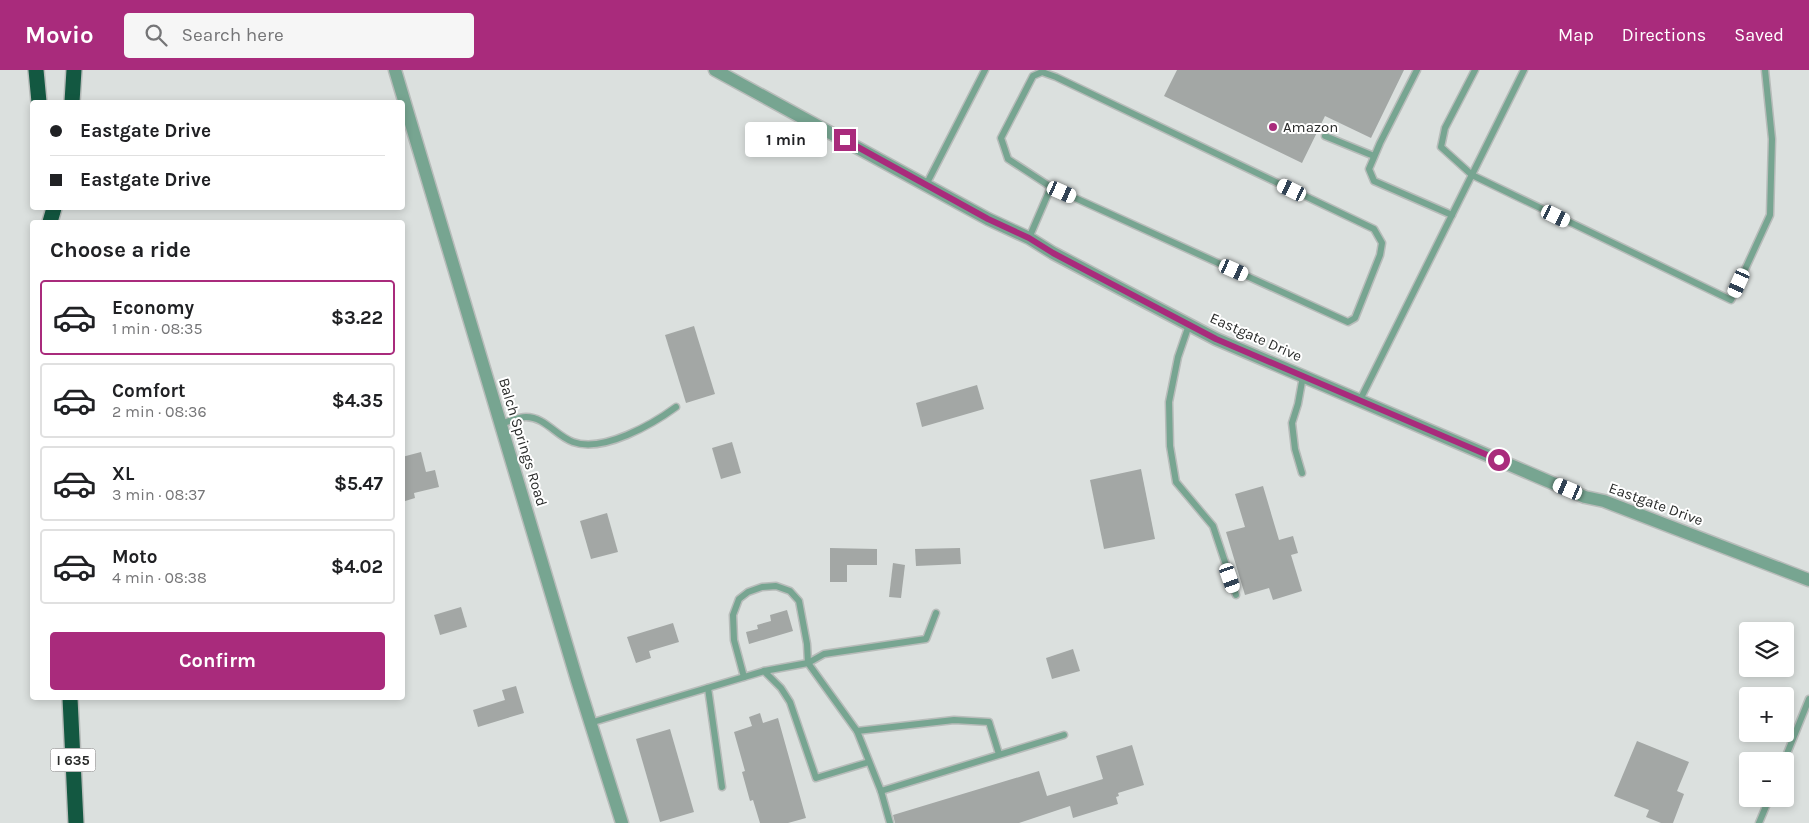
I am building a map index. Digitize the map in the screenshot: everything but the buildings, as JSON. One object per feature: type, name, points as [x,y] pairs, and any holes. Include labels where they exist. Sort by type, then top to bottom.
[{"type":"highway","points":[[36,70],[39,100]]},
{"type":"highway","points":[[72,100],[74,70]]},
{"type":"highway","name":"I 635","points":[[70,700],[76,823]]},
{"type":"street","name":"Balch Springs Road","points":[[395,70],[404,100]]},
{"type":"street","name":"Eastgate Drive","points":[[715,70],[998,224],[1029,238],[1053,253],[1216,339],[1585,497],[1604,501],[1809,580]]},
{"type":"street","name":"Balch Springs Road","points":[[405,104],[590,723],[622,823]]},
{"type":"lane","points":[[926,185],[985,70]]},
{"type":"lane","points":[[1417,70],[1369,169],[1374,181],[1452,215]]},
{"type":"lane","points":[[1475,70],[1445,128],[1441,146],[1472,176],[1731,300],[1770,215],[1772,138],[1765,70]]},
{"type":"lane","points":[[1360,400],[1524,70]]},
{"type":"lane","points":[[1042,72],[1374,229],[1382,243],[1380,255],[1354,318],[1348,322],[1051,187],[1008,159],[1000,138],[1033,76],[1042,72]]},
{"type":"lane","points":[[1325,136],[1374,156]]},
{"type":"lane","points":[[1029,238],[1051,187]]},
{"type":"lane","points":[[1189,325],[1178,358],[1169,402],[1170,446],[1176,482],[1213,526],[1236,595]]},
{"type":"lane","points":[[1302,473],[1295,449],[1292,423],[1298,404],[1303,376]]},
{"type":"lane","points":[[500,424],[524,417],[536,418],[564,438],[575,443],[591,444],[635,433],[656,422],[676,407]]},
{"type":"lane","points":[[744,677],[734,640],[732,615],[739,599],[748,592],[762,587],[776,586],[790,591],[799,601],[808,644],[808,663],[856,731],[880,791],[890,823]]},
{"type":"lane","points":[[590,723],[764,671],[808,663],[824,654],[926,639],[936,613]]},
{"type":"lane","points":[[764,671],[781,688],[790,702],[816,778],[869,762]]},
{"type":"lane","points":[[708,688],[722,787]]},
{"type":"lane","points":[[1788,752],[1809,699]]},
{"type":"lane","points":[[856,731],[954,720],[988,722],[999,754]]},
{"type":"lane","points":[[880,791],[1064,735]]},
{"type":"lane","points":[[1759,823],[1765,807]]},
{"type":"place","name":"Amazon","points":[[1273,127]]},
{"type":"route","points":[[845,140],[988,219],[1029,238],[1053,253],[1216,339],[1499,460]]}]
